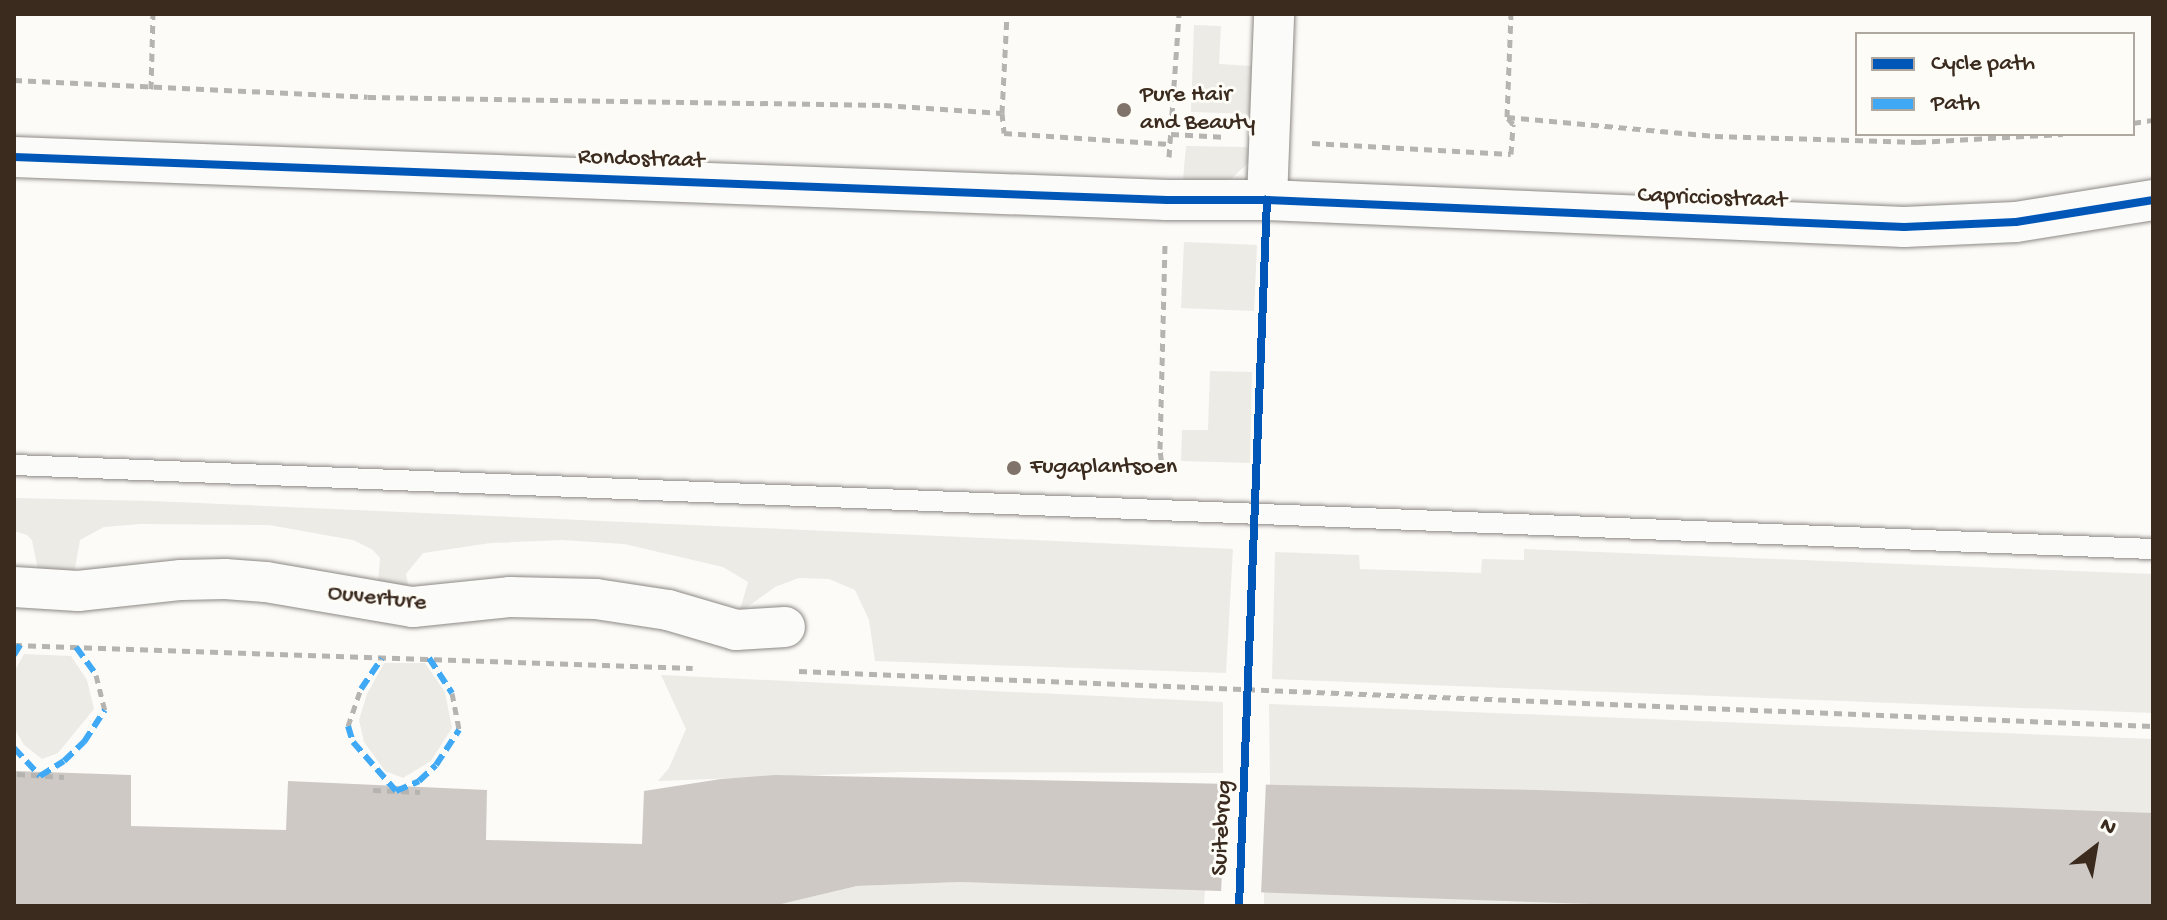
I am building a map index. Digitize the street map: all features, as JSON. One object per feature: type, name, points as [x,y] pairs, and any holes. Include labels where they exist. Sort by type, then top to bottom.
[{"type":"street","points":[[1267,200],[1274,14]]},
{"type":"street","name":"Rondostraat","points":[[14,157],[1167,200],[1267,200]]},
{"type":"street","name":"Capricciostraat","points":[[1267,200],[1904,227],[2016,222],[2153,200]]},
{"type":"street","name":"Ouverture","points":[[14,587],[78,591],[181,580],[225,579],[266,582],[413,607],[510,597],[596,599],[668,610],[736,630],[785,627]]},
{"type":"lane","points":[[14,465],[2153,549]]},
{"type":"path","points":[[151,89],[153,14]]},
{"type":"path","points":[[1007,14],[1002,113],[1004,133],[1170,144]]},
{"type":"path","points":[[1312,129],[1312,143],[1339,147],[1511,154],[1513,124],[1507,117],[1511,14]]},
{"type":"path","points":[[14,80],[151,89],[595,103],[884,105],[1002,113]]},
{"type":"path","points":[[1507,117],[1731,136],[1918,142],[2027,136]]},
{"type":"path","points":[[14,645],[708,668]]},
{"type":"path","points":[[785,671],[2153,726]]},
{"type":"path","points":[[96,675],[105,710]]},
{"type":"path","points":[[1247,707],[1248,677]]},
{"type":"path","points":[[348,726],[361,689]]},
{"type":"path","points":[[452,693],[459,730]]},
{"type":"path","points":[[17,774],[64,777]]},
{"type":"path","points":[[373,790],[420,792]]},
{"type":"shaded area","points":[[1194,25],[1221,26],[1219,64],[1253,66],[1251,114],[1191,112]]},
{"type":"shaded area","points":[[1186,146],[1245,147],[1253,150],[1247,164],[1231,179],[1211,184],[1183,179]]},
{"type":"shaded area","points":[[1184,242],[1257,245],[1254,311],[1181,308]]},
{"type":"shaded area","points":[[1210,371],[1252,372],[1250,463],[1181,461],[1182,430],[1208,430]]},
{"type":"shaded area","points":[[14,498],[153,501],[1233,549],[1226,673],[875,661],[869,620],[855,590],[829,579],[799,578],[775,587],[739,613],[748,582],[723,567],[624,544],[562,540],[491,543],[423,553],[406,574],[409,589],[378,584],[380,558],[373,550],[353,540],[269,525],[140,524],[104,527],[80,540],[74,574],[39,575],[32,540],[14,531]]},
{"type":"shaded area","points":[[1524,549],[2153,574],[2153,713],[1272,679],[1275,552],[1359,555],[1360,569],[1481,573],[1482,559],[1524,560]]},
{"type":"shaded area","points":[[24,654],[71,656],[87,680],[94,709],[58,753],[42,759],[24,745],[14,728],[14,672]]},
{"type":"shaded area","points":[[384,663],[425,663],[445,692],[452,728],[431,761],[403,778],[385,771],[364,742],[359,720],[367,694]]},
{"type":"shaded area","points":[[661,675],[1223,702],[1223,773],[900,772],[658,781],[669,768],[686,729]]},
{"type":"shaded area","points":[[1269,704],[2153,739],[2153,815],[1270,785]]},
{"type":"shaded area","points":[[14,771],[131,775],[131,826],[286,830],[288,781],[487,790],[486,840],[642,844],[644,791],[721,779],[775,775],[1538,790],[2153,813],[2153,906],[1649,906],[960,882],[857,886],[773,906],[14,906]]},
{"type":"shaded area","points":[[960,882],[1205,888],[1204,906],[773,906],[857,886]]},
{"type":"shaded area","points":[[1264,890],[1649,906],[1264,906]]},
{"type":"pier","points":[[1226,780],[1266,781],[1261,894],[1221,893]]},
{"type":"marked path","points":[[14,655],[20,645]]},
{"type":"marked path","points":[[76,647],[96,675]]},
{"type":"marked path","points":[[361,689],[382,658]]},
{"type":"marked path","points":[[429,658],[452,693]]},
{"type":"marked path","points":[[14,748],[40,776],[64,761],[84,742],[105,710]]},
{"type":"marked path","points":[[348,726],[353,742],[396,791],[419,781],[436,765],[459,730]]},
{"type":"cycle path","points":[[14,157],[1167,200],[1267,200],[1904,227],[2016,222],[2153,200]]},
{"type":"cycle path","name":"Suitebrug","points":[[1239,906],[1267,200]]},
{"type":"place","name":"Pure Hair and Beauty","points":[[1124,110]]},
{"type":"place","name":"Fugaplantsoen","points":[[1014,468]]}]
